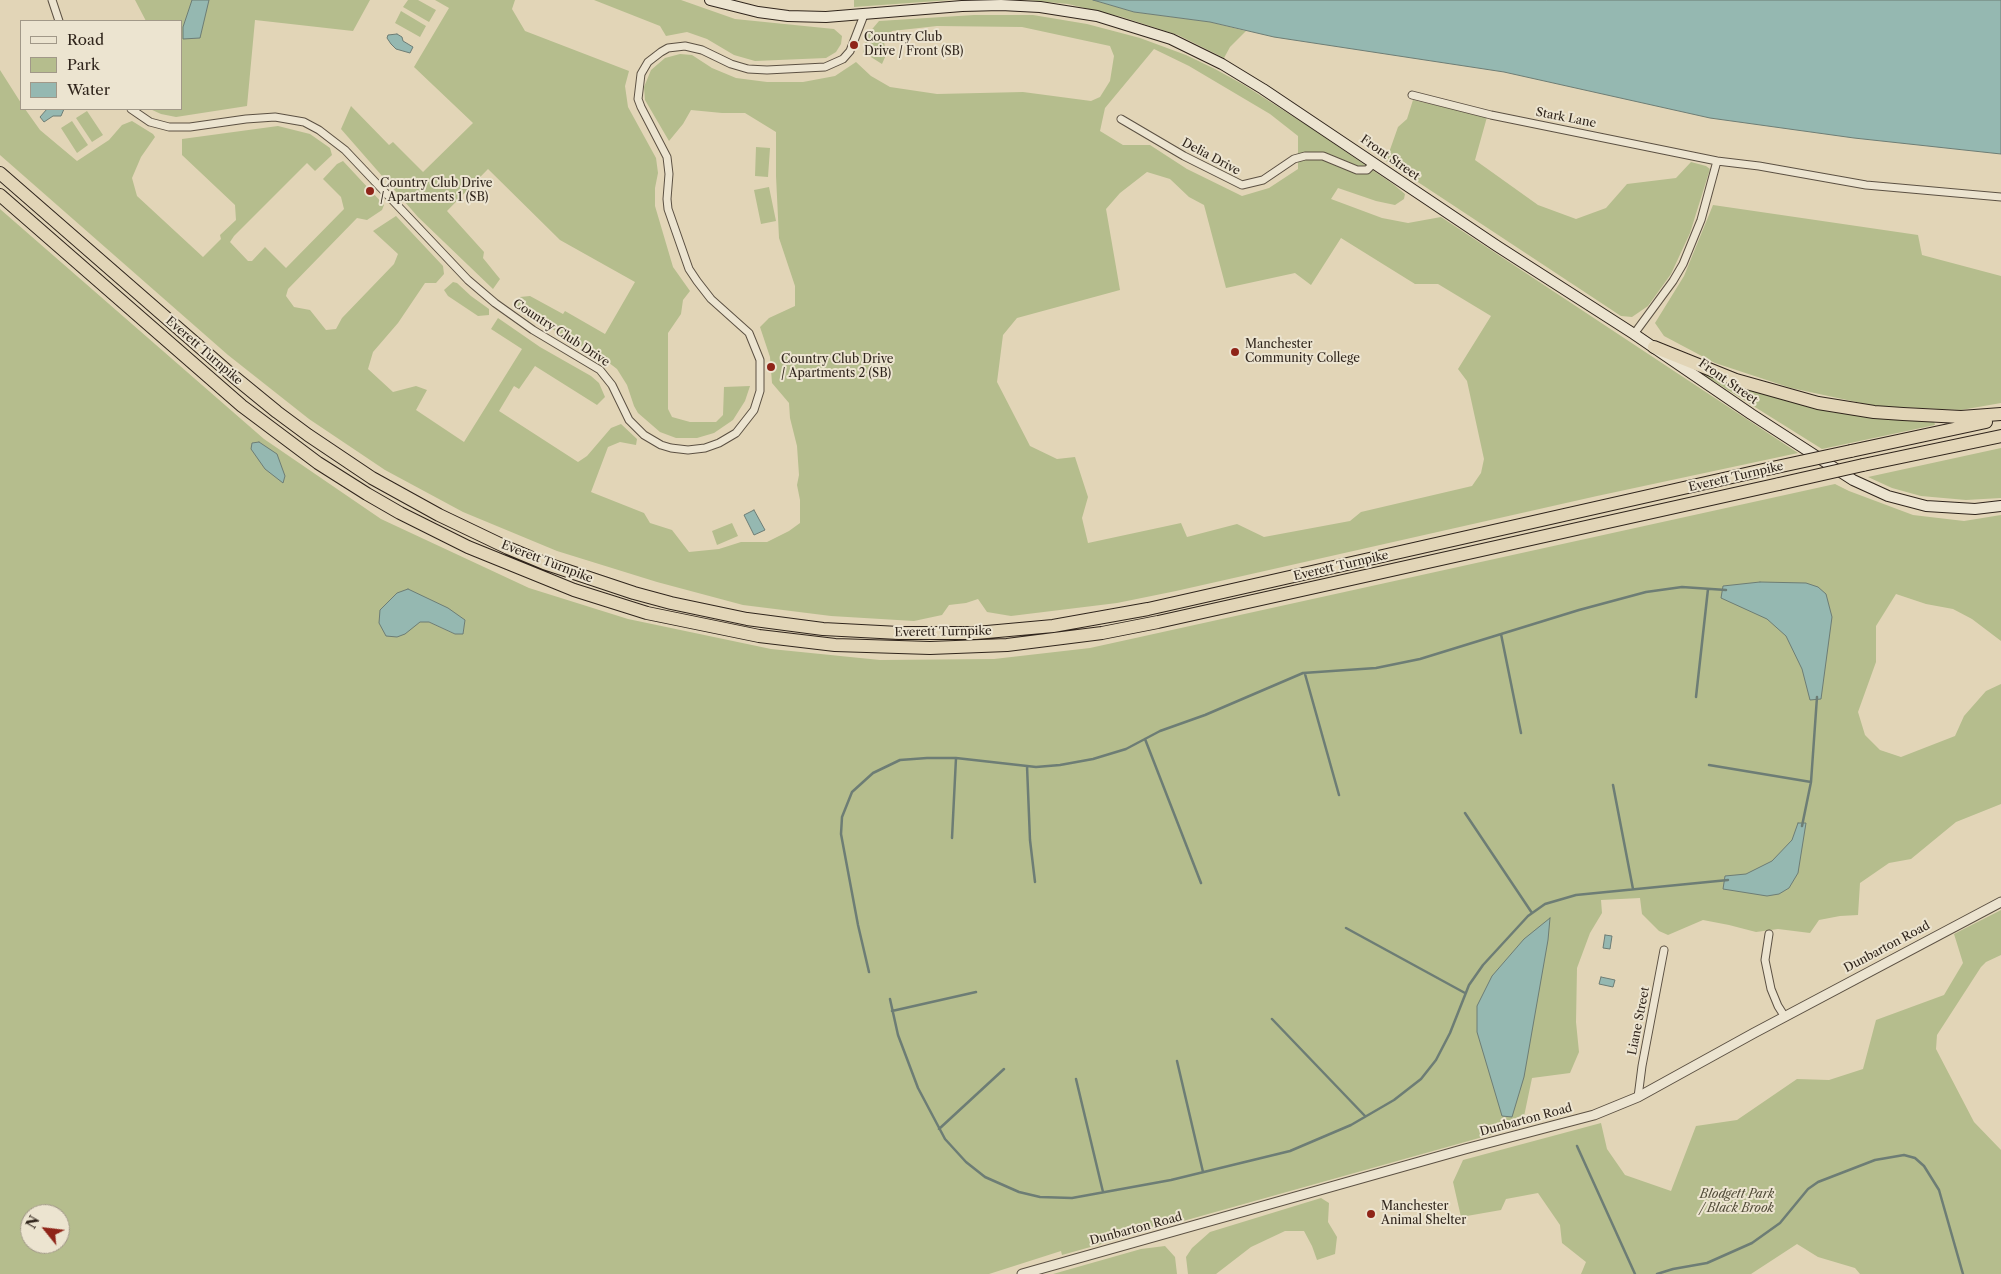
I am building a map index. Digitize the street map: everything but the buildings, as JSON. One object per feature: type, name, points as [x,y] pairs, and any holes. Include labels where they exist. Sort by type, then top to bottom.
[{"type":"highway","name":"Everett Turnpike","points":[[0,173],[277,412],[331,452],[439,516],[508,548],[634,593],[746,618],[823,629],[899,634],[976,633],[1062,624],[1148,609],[1772,468],[2001,419]]},
{"type":"highway","name":"Everett Turnpike","points":[[0,195],[242,406],[318,463],[383,504],[468,547],[574,590],[656,615],[759,636],[835,645],[930,648],[1007,645],[1102,633],[2001,436]]},
{"type":"highway","points":[[1654,347],[1736,380],[1818,403],[1874,412],[1903,414],[1961,417],[2001,414]]},
{"type":"main road","name":"Front Street","points":[[710,0],[738,8],[774,14],[826,17],[962,6],[1020,6],[1078,12],[1171,39],[1239,74],[1853,480],[1879,492],[1926,506],[1975,509],[2001,506]]},
{"type":"street","points":[[52,0],[59,20]]},
{"type":"street","name":"Country Club Drive","points":[[133,110],[150,122],[169,127],[190,127],[275,117],[304,122],[319,130],[345,150],[468,280],[501,308],[533,330],[600,370],[612,384],[629,420],[644,435],[661,445],[671,448],[696,449],[712,446],[728,438],[749,418],[758,401],[760,391],[760,360],[749,334],[711,299],[696,282],[689,269],[668,209],[667,199],[670,174],[667,157],[638,99],[641,74],[648,62],[661,52],[668,48],[685,46],[702,50],[731,64],[748,69],[767,70],[825,66],[843,59],[850,50],[864,15]]},
{"type":"street","name":"Stark Lane","points":[[1412,95],[1491,114],[1717,161],[1759,166],[1866,185],[2001,197]]},
{"type":"street","name":"Delia Drive","points":[[1122,119],[1184,156],[1242,186],[1263,180],[1294,159],[1305,156],[1323,156],[1357,170],[1367,170],[1374,163]]},
{"type":"street","points":[[1634,334],[1665,294],[1683,264],[1701,220],[1717,161]]},
{"type":"street","name":"Dunbarton Road","points":[[1022,1274],[1465,1149],[1594,1115],[1638,1098],[2001,902]]},
{"type":"street","points":[[1769,934],[1765,960],[1771,989],[1785,1017]]},
{"type":"street","name":"Liane Street","points":[[1638,1098],[1642,1066],[1664,950]]},
{"type":"green space","points":[[135,0],[370,0],[353,31],[255,20],[247,106],[176,117],[152,110],[182,110],[182,20],[145,20]]},
{"type":"green space","points":[[408,0],[418,0],[436,10],[429,22],[403,7]]},
{"type":"green space","points":[[435,0],[515,0],[512,9],[525,31],[629,71],[625,86],[628,107],[656,158],[658,173],[655,188],[655,206],[673,267],[690,291],[683,300],[681,314],[668,333],[668,409],[672,417],[690,422],[716,422],[723,415],[724,387],[750,386],[745,401],[733,420],[714,433],[697,438],[676,438],[660,432],[638,413],[627,385],[617,369],[604,359],[517,307],[520,297],[530,296],[563,314],[565,311],[605,334],[635,282],[560,240],[488,169],[447,211],[484,252],[483,258],[500,279],[493,289],[418,217],[341,129],[351,106],[389,145],[393,142],[423,172],[473,123],[414,67],[449,8]]},
{"type":"green space","points":[[594,0],[681,0],[735,19],[834,29],[842,36],[841,44],[836,52],[826,58],[755,61],[734,55],[707,39],[687,32],[666,36],[660,26]]},
{"type":"green space","points":[[854,0],[951,0],[854,7]]},
{"type":"green space","points":[[1027,0],[1093,0],[1134,12],[1210,22],[1246,31],[1230,47],[1224,58],[1178,35],[1122,17],[1068,4]]},
{"type":"green space","points":[[401,11],[426,26],[420,37],[395,23]]},
{"type":"green space","points":[[974,15],[1033,15],[1087,24],[1140,38],[1186,55],[1244,85],[1311,128],[1405,194],[1404,199],[1395,205],[1376,201],[1338,188],[1331,199],[1382,218],[1408,223],[1441,217],[1798,453],[1117,603],[1011,616],[987,612],[978,599],[949,605],[942,615],[914,621],[831,616],[743,605],[657,582],[557,551],[463,512],[385,470],[309,419],[228,355],[0,155],[0,70],[20,101],[20,110],[26,110],[40,130],[77,161],[109,140],[122,125],[132,121],[155,137],[141,157],[132,178],[137,196],[203,257],[221,239],[220,235],[236,220],[235,205],[182,155],[182,139],[278,126],[310,134],[330,148],[332,155],[315,171],[307,163],[234,236],[230,242],[248,261],[252,261],[265,247],[286,268],[344,209],[341,197],[323,179],[337,164],[343,161],[384,205],[382,210],[367,220],[357,218],[288,289],[286,296],[294,307],[310,310],[326,330],[336,329],[342,318],[394,264],[398,254],[373,231],[396,216],[443,266],[444,274],[436,283],[425,283],[398,323],[373,352],[368,369],[393,392],[416,386],[427,390],[416,410],[464,442],[522,349],[491,329],[498,318],[540,347],[591,376],[599,383],[605,397],[597,405],[535,366],[519,389],[514,386],[499,411],[578,462],[587,456],[611,428],[621,424],[637,439],[636,445],[620,442],[608,447],[591,492],[644,513],[650,523],[672,530],[689,552],[719,549],[741,542],[767,542],[800,523],[800,500],[797,485],[799,475],[797,446],[790,418],[789,403],[772,383],[770,357],[760,327],[769,318],[795,306],[795,286],[779,238],[776,132],[745,113],[691,110],[683,124],[669,141],[645,100],[644,87],[651,70],[665,58],[680,54],[692,55],[712,68],[736,78],[767,82],[803,82],[835,76],[856,62],[871,76],[890,87],[937,94],[1023,92],[1091,101],[1100,97],[1110,81],[1114,56],[1110,46],[1022,27],[937,26],[892,31],[884,41],[886,55],[882,64],[863,52],[868,34],[879,21]],"holes":[[[1154,49],[1189,66],[1270,114],[1298,136],[1298,169],[1269,188],[1242,196],[1187,169],[1150,145],[1123,145],[1100,131],[1105,108]],[[1147,172],[1170,179],[1189,197],[1204,205],[1226,288],[1295,273],[1311,285],[1341,238],[1415,284],[1438,284],[1491,316],[1458,369],[1467,381],[1484,459],[1481,473],[1472,486],[1361,512],[1350,521],[1264,537],[1237,524],[1187,537],[1181,523],[1088,543],[1082,518],[1088,497],[1075,457],[1057,459],[1030,446],[997,382],[1003,335],[1017,318],[1120,290],[1106,209],[1120,193]]]},
{"type":"green space","points":[[1413,100],[1487,117],[1475,160],[1538,205],[1576,219],[1606,208],[1627,184],[1676,178],[1691,162],[1710,169],[1690,233],[1671,274],[1648,306],[1632,317],[1621,316],[1386,161],[1398,127],[1407,119]]},
{"type":"green space","points":[[87,111],[103,135],[92,142],[76,118]]},
{"type":"green space","points":[[72,121],[88,145],[77,153],[61,128]]},
{"type":"green space","points":[[756,147],[770,148],[768,177],[755,176]]},
{"type":"green space","points":[[769,187],[776,221],[761,224],[754,190]]},
{"type":"green space","points":[[1713,205],[1918,235],[1922,255],[2001,276],[2001,403],[1961,410],[1875,406],[1791,388],[1715,363],[1664,336],[1655,323],[1684,276]]},
{"type":"green space","points":[[0,209],[264,439],[381,519],[529,588],[628,619],[771,649],[880,660],[994,659],[1090,648],[1835,484],[1913,515],[1964,521],[2001,515],[2001,641],[1972,619],[1953,609],[1926,604],[1896,594],[1876,626],[1876,662],[1858,712],[1865,735],[1880,750],[1901,757],[1955,736],[1964,716],[1986,691],[2001,684],[2001,804],[1956,822],[1911,859],[1889,863],[1860,883],[1858,915],[1819,920],[1810,933],[1778,929],[1756,932],[1703,920],[1668,935],[1659,931],[1642,914],[1640,898],[1601,900],[1602,913],[1590,933],[1577,968],[1576,1022],[1579,1052],[1570,1073],[1532,1078],[1522,1126],[1062,1255],[1061,1251],[989,1274],[0,1274]],"holes":[[[465,620],[463,633],[455,634],[429,622],[420,622]]]},
{"type":"green space","points":[[453,282],[457,283],[489,309],[489,315],[478,316],[448,296],[444,290]]},
{"type":"green space","points":[[1699,372],[1777,398],[1831,412],[1885,419],[1934,421],[1935,425],[1822,449]]},
{"type":"green space","points":[[2001,448],[2001,498],[1966,500],[1921,496],[1892,488],[1868,477]]},
{"type":"green space","points":[[732,523],[738,536],[717,545],[712,531]]},
{"type":"green space","name":"Blodgett Park / Black Brook","points":[[2001,910],[2001,955],[1986,962],[1981,967],[1937,1035],[1936,1049],[1974,1122],[2001,1150],[2001,1274],[1860,1274],[1855,1268],[1818,1257],[1797,1244],[1751,1274],[1581,1274],[1586,1262],[1562,1243],[1560,1225],[1538,1193],[1506,1199],[1501,1210],[1461,1217],[1453,1182],[1463,1160],[1601,1123],[1607,1149],[1625,1175],[1671,1191],[1696,1126],[1737,1120],[1797,1079],[1829,1080],[1863,1069],[1876,1020],[1944,995],[1963,963],[1954,934]]},
{"type":"green space","points":[[1321,1198],[1329,1203],[1328,1222],[1337,1237],[1335,1254],[1317,1260],[1304,1231],[1285,1231],[1251,1247],[1216,1274],[1188,1274],[1186,1257],[1192,1248],[1210,1232]]},
{"type":"green space","points":[[1165,1246],[1175,1257],[1177,1274],[1053,1274],[1141,1249]]},
{"type":"water","points":[[192,0],[209,0],[200,38],[183,39],[183,27]]},
{"type":"water","points":[[1093,0],[2001,0],[2001,154],[1854,138],[1710,118],[1504,72],[1274,37],[1210,22],[1134,12]]},
{"type":"water","points":[[397,34],[402,37],[403,41],[413,47],[410,53],[396,49],[387,38],[388,35]]},
{"type":"water","points":[[46,110],[64,110],[61,116],[53,116],[44,122],[40,117]]},
{"type":"water","points":[[259,442],[277,454],[285,476],[283,483],[265,469],[251,449],[252,443]]},
{"type":"water","points":[[754,510],[765,530],[754,535],[744,515]]},
{"type":"water","points":[[1760,582],[1806,583],[1818,587],[1826,594],[1832,617],[1821,699],[1810,700],[1802,669],[1786,636],[1767,619],[1721,598],[1723,586]]},
{"type":"water","points":[[408,589],[448,608],[465,620],[463,634],[455,634],[429,622],[420,622],[405,634],[397,637],[386,636],[379,623],[380,610],[397,593]]},
{"type":"water","points":[[1798,823],[1806,823],[1798,873],[1789,888],[1779,894],[1767,896],[1723,889],[1725,876],[1746,874],[1772,861],[1792,840]]},
{"type":"water","points":[[1550,918],[1548,940],[1524,1077],[1512,1117],[1502,1116],[1477,1032],[1477,1006],[1492,976],[1524,939]]},
{"type":"water","points":[[1605,935],[1612,936],[1610,949],[1603,948]]},
{"type":"water","points":[[1601,977],[1615,980],[1613,987],[1599,984]]},
{"type":"waterway","points":[[869,972],[841,834],[842,817],[852,792],[873,773],[900,760],[956,758],[1036,767],[1093,759],[1126,749],[1160,731],[1205,715],[1303,673],[1376,668],[1420,659],[1579,610],[1646,592],[1682,587],[1726,590]]},
{"type":"waterway","points":[[1696,697],[1708,589]]},
{"type":"waterway","points":[[1501,634],[1521,733]]},
{"type":"waterway","points":[[1305,674],[1339,795]]},
{"type":"waterway","points":[[1802,826],[1811,782],[1817,697]]},
{"type":"waterway","points":[[1145,739],[1201,883]]},
{"type":"waterway","points":[[952,838],[956,758]]},
{"type":"waterway","points":[[1709,765],[1811,782]]},
{"type":"waterway","points":[[1027,766],[1030,840],[1035,882]]},
{"type":"waterway","points":[[1613,785],[1633,889]]},
{"type":"waterway","points":[[1465,813],[1532,913]]},
{"type":"waterway","points":[[890,999],[898,1035],[918,1088],[945,1139],[966,1162],[985,1177],[1019,1192],[1040,1197],[1072,1198],[1171,1180],[1290,1151],[1351,1125],[1394,1100],[1421,1079],[1436,1060],[1450,1033],[1469,985],[1483,965],[1528,916],[1545,904],[1576,895],[1728,880]]},
{"type":"waterway","points":[[1346,928],[1465,993]]},
{"type":"waterway","points":[[892,1011],[976,992]]},
{"type":"waterway","points":[[1272,1019],[1365,1116]]},
{"type":"waterway","points":[[1177,1061],[1203,1172]]},
{"type":"waterway","points":[[939,1129],[1004,1069]]},
{"type":"waterway","points":[[1076,1079],[1103,1192]]},
{"type":"waterway","points":[[1577,1146],[1635,1274]]},
{"type":"waterway","points":[[1657,1274],[1707,1263],[1752,1243],[1780,1223],[1808,1189],[1818,1182],[1875,1160],[1904,1155],[1915,1158],[1924,1166],[1939,1190],[1963,1274]]},
{"type":"place","name":"Country Club Drive / Front (SB)","points":[[854,45]]},
{"type":"place","name":"Country Club Drive / Apartments 1 (SB)","points":[[370,191]]},
{"type":"place","name":"Manchester Community College","points":[[1235,352]]},
{"type":"place","name":"Country Club Drive / Apartments 2 (SB)","points":[[771,367]]},
{"type":"place","name":"Manchester Animal Shelter","points":[[1371,1214]]}]
